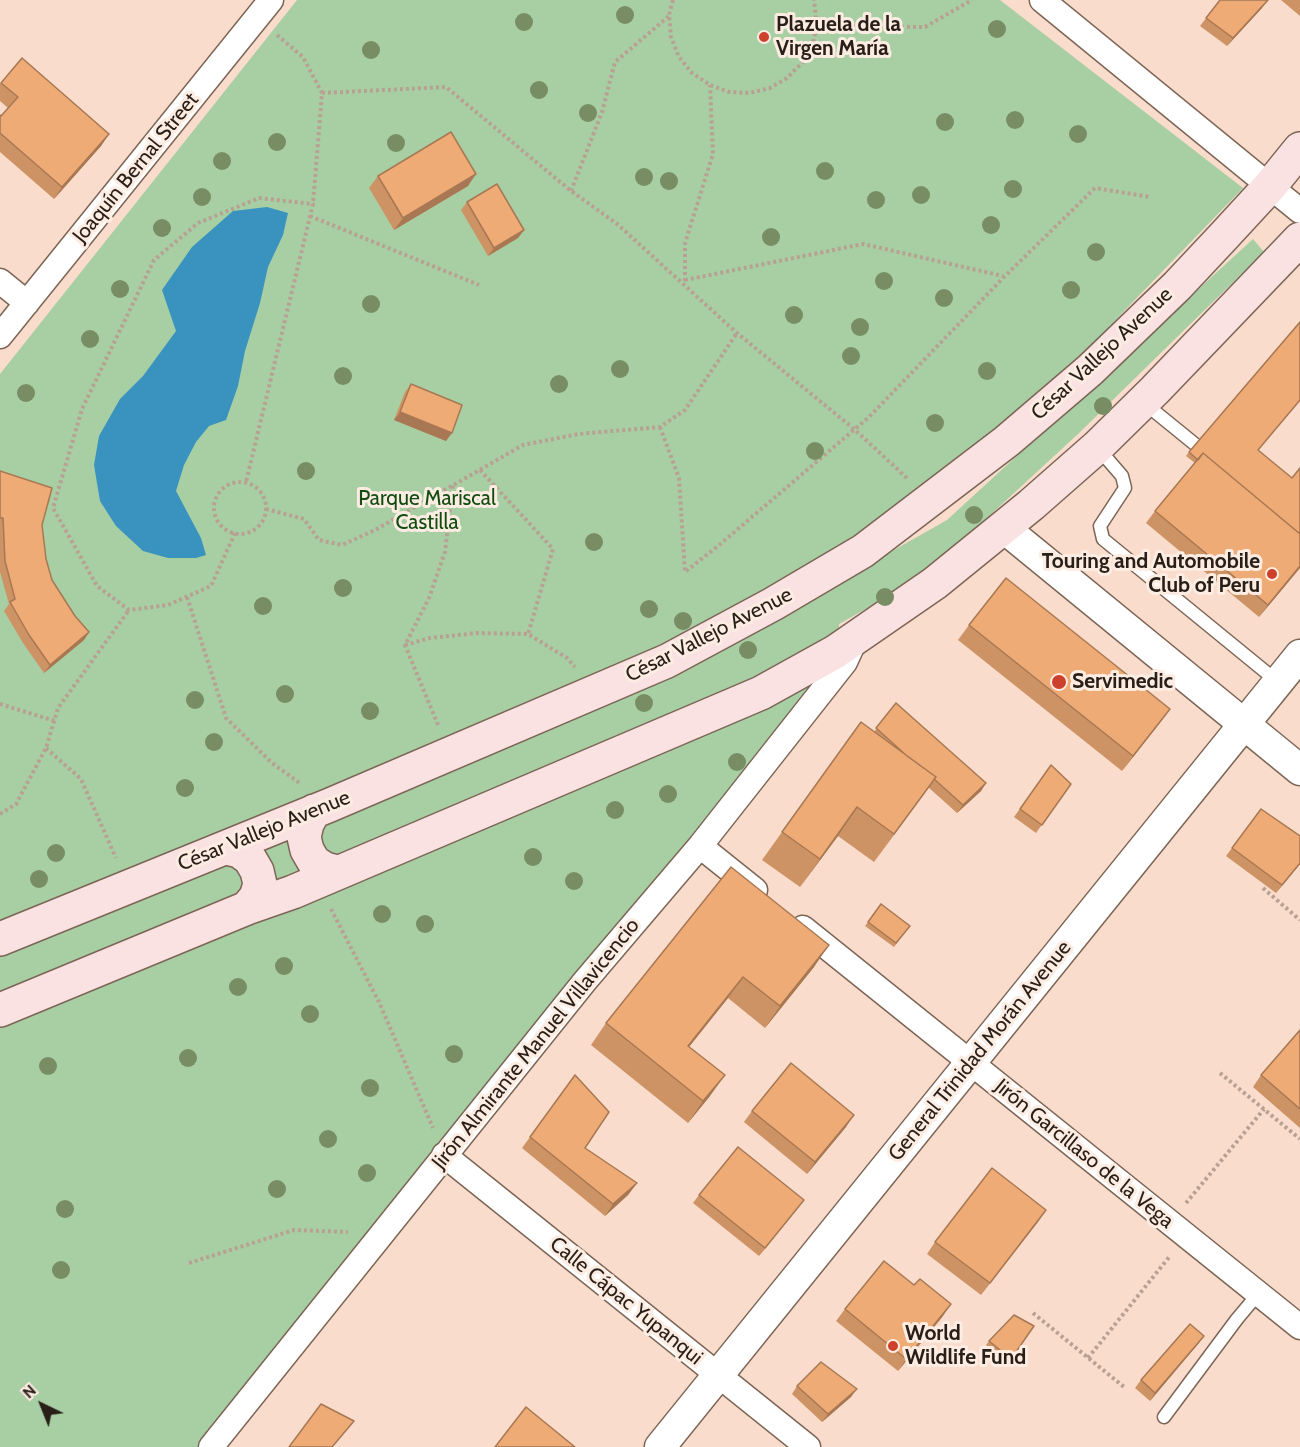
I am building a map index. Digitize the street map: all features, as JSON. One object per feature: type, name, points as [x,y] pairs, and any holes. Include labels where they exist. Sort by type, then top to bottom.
[{"type":"main road","name":"César Vallejo Avenue","points":[[0,939],[322,808],[666,661],[773,604],[864,551],[1007,441],[1090,370],[1177,286],[1270,186],[1300,149]]},
{"type":"main road","points":[[0,1010],[328,877],[761,693],[835,652],[934,583],[1004,528],[1097,447],[1300,239]]},
{"type":"main road","points":[[322,808],[307,824],[304,837],[307,850],[314,862],[325,869],[328,877]]},
{"type":"main road","points":[[226,848],[239,851],[250,859],[257,871],[260,884],[256,897],[247,908]]},
{"type":"street","points":[[1042,0],[1300,211]]},
{"type":"street","name":"Joaquín Bernal Street","points":[[0,336],[264,9]]},
{"type":"street","points":[[0,281],[27,303]]},
{"type":"street","points":[[1004,528],[1300,770]]},
{"type":"street","name":"Jirón Almirante Manuel Villavicencio","points":[[212,1447],[585,981],[700,846],[846,662],[856,638]]},
{"type":"street","name":"General Trinidad Morán Avenue","points":[[660,1447],[1300,655]]},
{"type":"street","name":"Jirón Garcillaso de la Vega","points":[[700,846],[1300,1327]]},
{"type":"street","name":"Calle Cápac Yupanqui","points":[[444,1155],[808,1447]]},
{"type":"lane","points":[[1143,402],[1213,459]]},
{"type":"lane","points":[[1097,447],[1122,476],[1125,488],[1100,526],[1102,539],[1278,682]]},
{"type":"lane","points":[[1164,1417],[1258,1294]]},
{"type":"path","points":[[673,0],[669,15],[671,37],[679,57],[692,73],[710,85],[729,92],[750,93],[770,88],[787,78],[802,63],[812,46],[817,26],[814,0]]},
{"type":"path","points":[[817,26],[925,27],[972,0]]},
{"type":"path","points":[[246,482],[313,204],[322,93],[303,57],[264,9]]},
{"type":"path","points":[[571,191],[602,112],[615,62],[669,15]]},
{"type":"path","points":[[684,286],[685,243],[713,154],[710,85]]},
{"type":"path","points":[[322,93],[446,87],[571,191],[616,223],[737,333],[854,429],[931,500]]},
{"type":"path","points":[[660,427],[679,478],[685,572],[869,417],[1004,277],[1095,188],[1150,197]]},
{"type":"path","points":[[235,533],[211,586],[168,605],[129,610],[97,585],[53,508],[82,409],[154,260],[198,223],[259,198],[313,204]]},
{"type":"path","points":[[310,216],[479,285]]},
{"type":"path","points":[[685,280],[863,244],[1004,277]]},
{"type":"path","points":[[266,509],[304,519],[319,540],[342,545],[375,530],[523,445],[579,434],[660,427],[685,410],[737,333]]},
{"type":"path","points":[[480,470],[553,549],[528,634]]},
{"type":"path","points":[[246,482],[260,492],[265,500],[266,509],[260,525],[244,534],[235,533],[221,526],[214,511],[215,502],[223,488],[230,484],[246,482]]},
{"type":"path","points":[[449,754],[405,645],[429,598],[445,552],[453,485]]},
{"type":"path","points":[[187,597],[226,718],[322,808]]},
{"type":"path","points":[[0,814],[16,804],[46,748],[58,708],[129,610]]},
{"type":"path","points":[[405,645],[430,638],[478,633],[528,634],[567,658],[597,690]]},
{"type":"path","points":[[0,704],[55,721]]},
{"type":"path","points":[[46,748],[81,779],[129,886]]},
{"type":"path","points":[[328,877],[444,1155]]},
{"type":"path","points":[[1263,888],[1300,920]]},
{"type":"path","points":[[1220,1073],[1300,1139]]},
{"type":"path","points":[[1088,1358],[1264,1109]]},
{"type":"path","points":[[189,1263],[294,1230],[381,1233]]},
{"type":"path","points":[[1033,1313],[1124,1387]]},
{"type":"green space","name":"Parque Mariscal Castilla","points":[[297,0],[1000,0],[1243,188],[1012,427],[843,579],[947,520],[1253,239],[1264,252],[1078,434],[923,577],[839,624],[835,681],[200,1447],[0,1447],[0,374]]},
{"type":"water","points":[[267,207],[288,213],[283,235],[268,267],[238,386],[226,420],[209,426],[196,442],[184,465],[176,491],[201,538],[206,555],[196,558],[168,558],[143,551],[116,526],[100,501],[94,465],[99,436],[120,399],[143,376],[176,331],[162,290],[192,247],[233,211]]},
{"type":"building","points":[[1220,0],[1268,0],[1233,38],[1206,18]]},
{"type":"building","points":[[22,58],[109,134],[62,187],[0,133],[0,115],[18,97],[1,83]]},
{"type":"building","points":[[451,132],[476,174],[403,218],[378,176]]},
{"type":"building","points":[[497,184],[524,230],[494,248],[467,202]]},
{"type":"building","points":[[1300,322],[1300,400],[1258,450],[1292,478],[1300,468],[1300,534],[1203,453],[1198,460],[1189,452]]},
{"type":"building","points":[[411,384],[462,405],[452,433],[400,412]]},
{"type":"building","points":[[1203,453],[1300,534],[1300,566],[1268,605],[1155,511]]},
{"type":"building","points":[[0,471],[52,488],[42,525],[46,559],[52,580],[75,616],[89,632],[50,665],[10,602],[15,599],[5,561],[3,518],[0,518]]},
{"type":"building","name":"Servimedic","points":[[1006,578],[1170,709],[1133,756],[969,625]]},
{"type":"building","points":[[896,703],[986,783],[963,805],[934,779],[936,777],[907,756],[876,728]]},
{"type":"building","points":[[861,722],[936,777],[894,834],[857,807],[820,859],[782,832]]},
{"type":"building","points":[[1051,765],[1071,784],[1042,825],[1020,809]]},
{"type":"building","points":[[1261,809],[1300,836],[1300,863],[1282,885],[1232,848]]},
{"type":"building","points":[[731,867],[829,945],[780,1006],[743,977],[688,1046],[725,1075],[703,1101],[606,1023]]},
{"type":"building","points":[[881,904],[910,926],[896,943],[868,922]]},
{"type":"building","points":[[1300,1030],[1300,1109],[1261,1075]]},
{"type":"building","points":[[791,1063],[854,1115],[815,1162],[752,1111]]},
{"type":"building","points":[[575,1075],[609,1112],[585,1148],[637,1183],[613,1204],[530,1137]]},
{"type":"building","points":[[738,1147],[804,1200],[765,1248],[699,1195]]},
{"type":"building","points":[[992,1168],[1046,1210],[990,1283],[935,1242]]},
{"type":"building","name":"World Wildlife Fund","points":[[884,1261],[914,1285],[920,1279],[951,1304],[906,1359],[845,1309]]},
{"type":"building","points":[[1014,1315],[1034,1326],[1011,1359],[989,1341]]},
{"type":"building","points":[[1190,1324],[1204,1336],[1155,1393],[1141,1380]]},
{"type":"building","points":[[821,1362],[857,1389],[828,1414],[797,1386]]},
{"type":"building","points":[[321,1404],[354,1421],[332,1447],[289,1447]]},
{"type":"building","points":[[526,1407],[575,1447],[495,1447]]},
{"type":"place","name":"Plazuela de la Virgen María","points":[[764,37]]},
{"type":"place","name":"Touring and Automobile Club of Peru","points":[[1272,574]]},
{"type":"place","name":"Servimedic","points":[[1059,682]]},
{"type":"place","name":"World Wildlife Fund","points":[[893,1346]]}]
